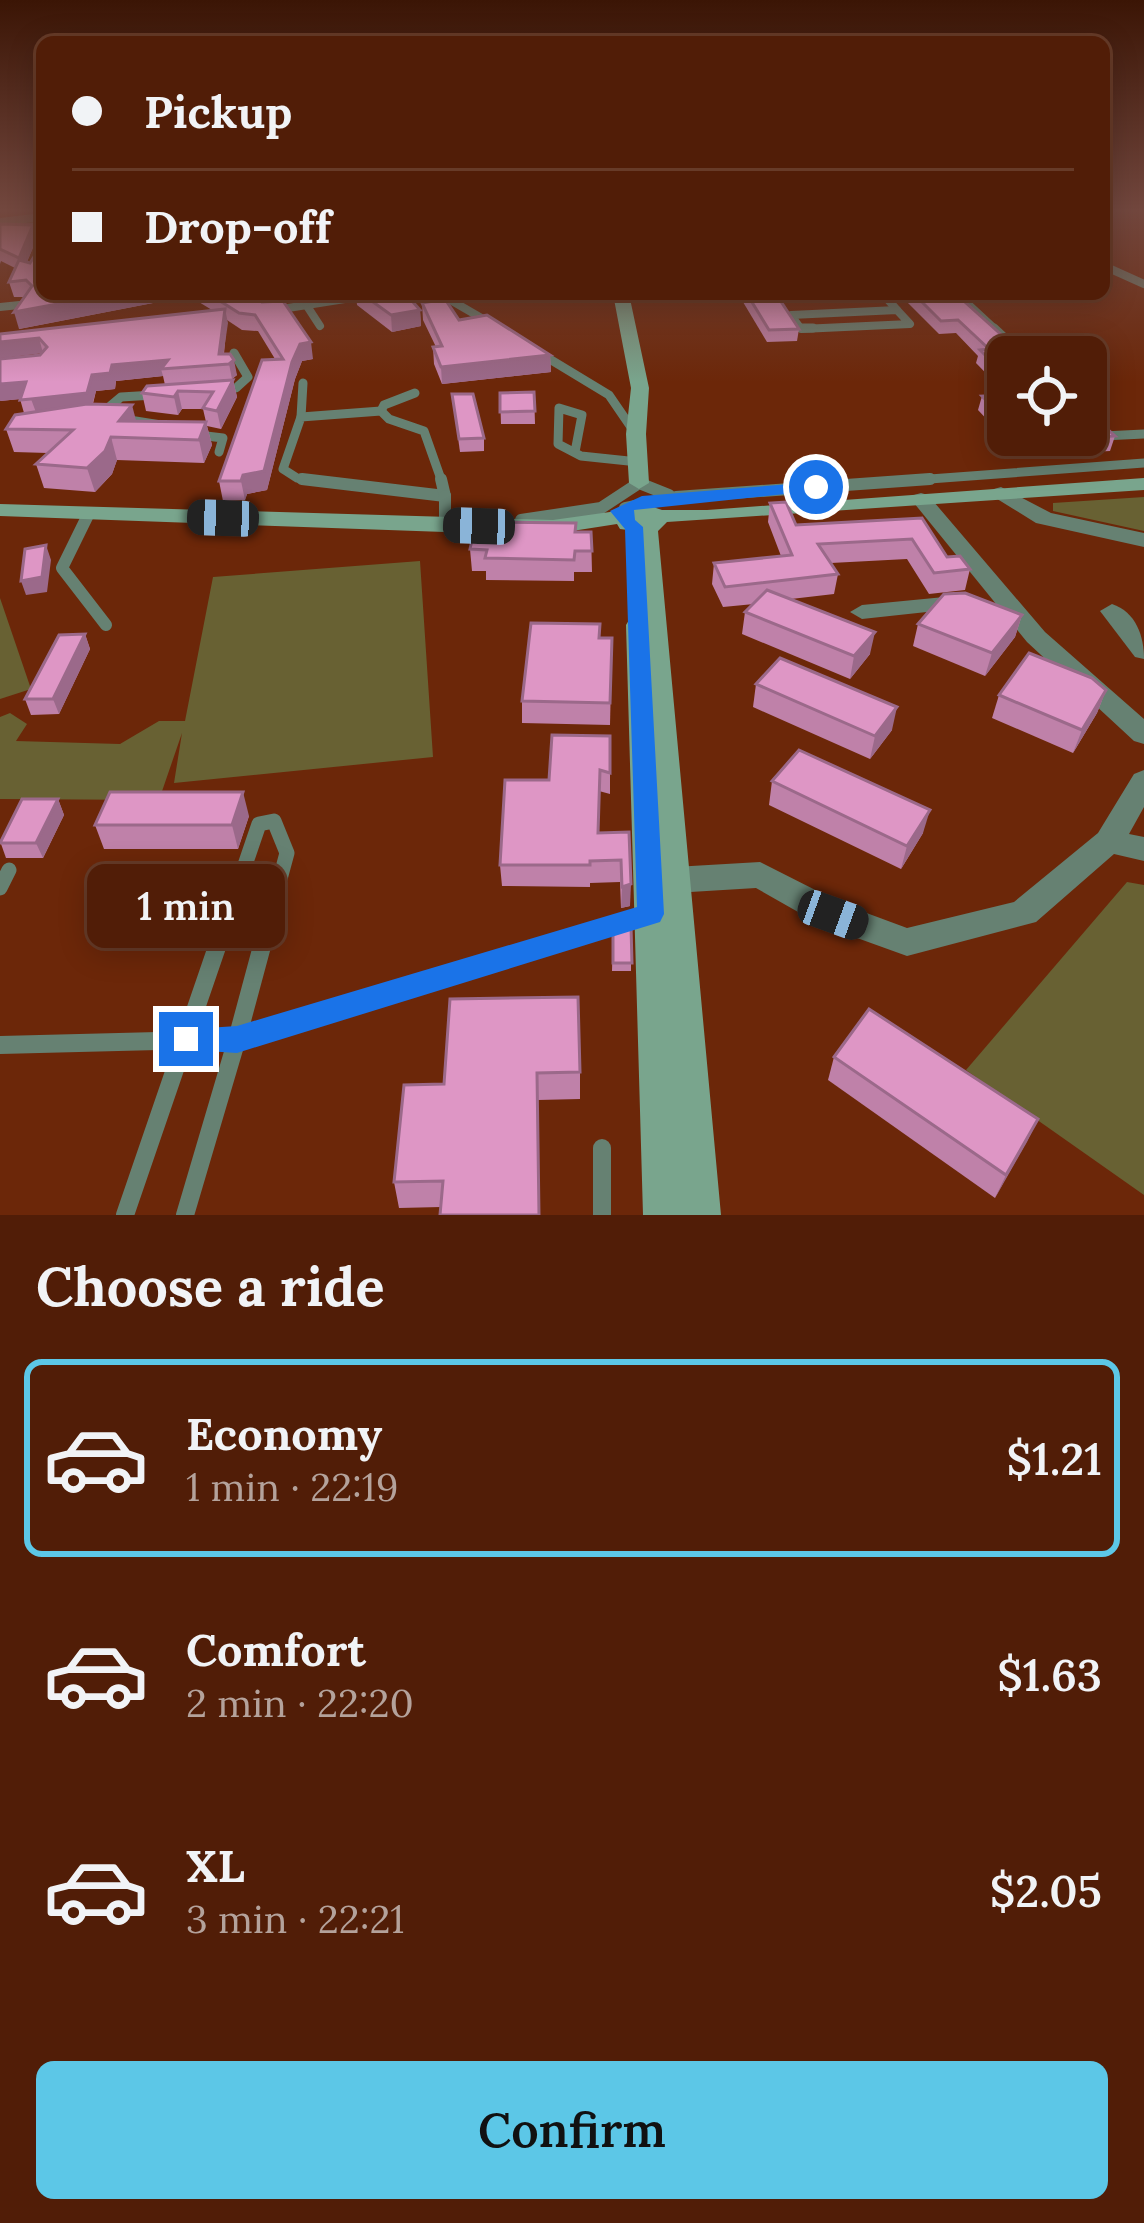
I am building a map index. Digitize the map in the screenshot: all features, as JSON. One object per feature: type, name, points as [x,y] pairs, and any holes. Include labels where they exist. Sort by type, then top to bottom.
[{"type":"main road","points":[[621,300],[640,388],[636,434],[640,483]]},
{"type":"main road","points":[[0,510],[553,527],[630,517],[1144,484]]},
{"type":"main road","points":[[630,517],[674,880],[700,1215]]},
{"type":"main road","points":[[630,517],[664,1215]]},
{"type":"street","points":[[1001,494],[1044,518],[1144,540]]},
{"type":"street","points":[[921,499],[1067,669],[1144,734]]},
{"type":"street","points":[[862,612],[1003,600]]},
{"type":"street","points":[[1112,611],[1144,651]]},
{"type":"street","points":[[674,880],[760,875],[833,915],[907,942],[1024,913],[1109,841],[1144,781]]},
{"type":"street","points":[[1109,841],[1144,849]]},
{"type":"lane","points":[[1110,269],[1144,284]]},
{"type":"lane","points":[[263,300],[269,311],[342,300]]},
{"type":"lane","points":[[450,300],[497,328]]},
{"type":"lane","points":[[889,300],[898,310],[910,324],[801,329],[791,316],[898,310]]},
{"type":"lane","points":[[963,300],[1002,336]]},
{"type":"lane","points":[[0,308],[28,304]]},
{"type":"lane","points":[[307,306],[320,326]]},
{"type":"lane","points":[[535,350],[609,395],[636,434]]},
{"type":"lane","points":[[213,390],[236,388],[248,377],[235,352]]},
{"type":"lane","points":[[303,383],[301,417],[284,469],[297,478],[446,496]]},
{"type":"lane","points":[[381,412],[384,405],[415,393]]},
{"type":"lane","points":[[167,394],[121,398],[96,418],[151,420],[187,434],[223,438],[219,452]]},
{"type":"lane","points":[[301,417],[381,412],[424,431],[446,496],[445,525]]},
{"type":"lane","points":[[1107,436],[1144,434]]},
{"type":"lane","points":[[574,452],[638,462]]},
{"type":"lane","points":[[630,517],[642,501],[676,497],[1144,463]]},
{"type":"lane","points":[[630,517],[625,488],[640,483],[676,497]]},
{"type":"lane","points":[[89,513],[62,568],[106,626]]},
{"type":"lane","points":[[125,1215],[259,824],[274,821],[287,853],[185,1215]]},
{"type":"lane","points":[[0,888],[9,870]]},
{"type":"lane","points":[[0,1045],[237,1039],[651,914]]},
{"type":"lane","points":[[602,1148],[602,1215]]},
{"type":"shaded area","points":[[1144,497],[1144,531],[1053,511],[1053,503]]},
{"type":"shaded area","points":[[420,561],[433,757],[174,783],[182,733],[159,800],[0,799],[0,717],[10,713],[27,724],[16,741],[120,744],[159,721],[185,721],[213,577]]},
{"type":"shaded area","points":[[0,598],[31,689],[0,699]]},
{"type":"shaded area","points":[[1127,882],[1144,885],[1144,1195],[966,1070]]},
{"type":"building","points":[[16,268],[36,268],[36,300],[79,300],[14,312],[32,286],[26,280],[9,282]]},
{"type":"building","points":[[218,300],[283,301],[311,342],[300,344],[292,362],[264,471],[243,475],[241,481],[219,481],[262,360],[283,359],[255,315],[239,313]]},
{"type":"building","points":[[370,300],[411,300],[420,310],[391,315]]},
{"type":"building","points":[[446,300],[459,320],[487,315],[550,355],[441,367],[433,347],[442,346],[422,303]]},
{"type":"building","points":[[751,300],[780,300],[799,329],[769,330]]},
{"type":"building","points":[[920,300],[963,300],[1003,336],[987,336],[987,347],[958,320],[941,321]]},
{"type":"building","points":[[225,309],[219,354],[230,354],[234,360],[229,364],[161,369],[168,360],[112,365],[110,373],[92,375],[87,393],[20,400],[26,382],[0,384],[0,359],[40,355],[47,347],[39,338],[0,342],[0,334]]},
{"type":"building","points":[[233,380],[217,411],[203,408],[213,392],[178,391],[174,397],[142,393],[147,386]]},
{"type":"building","points":[[534,392],[535,411],[500,412],[500,393]]},
{"type":"building","points":[[452,394],[473,394],[484,438],[459,439]]},
{"type":"building","points":[[87,404],[132,405],[119,421],[206,422],[199,440],[111,437],[105,451],[87,468],[36,464],[73,430],[6,429],[15,415]]},
{"type":"building","points":[[786,502],[796,525],[922,518],[947,557],[960,556],[970,569],[934,573],[912,539],[818,544],[838,574],[725,587],[714,563],[792,555],[770,503]]},
{"type":"building","points":[[491,522],[576,523],[575,532],[591,532],[592,551],[575,551],[574,560],[485,558],[487,550],[470,549],[474,531],[489,531]]},
{"type":"building","points":[[46,545],[42,577],[21,581],[25,549]]},
{"type":"building","points":[[767,590],[875,632],[854,656],[745,612]]},
{"type":"building","points":[[965,593],[1022,615],[992,653],[918,624],[944,594]]},
{"type":"building","points":[[531,623],[600,624],[599,638],[612,638],[610,703],[522,701]]},
{"type":"building","points":[[85,634],[53,699],[25,699],[59,635]]},
{"type":"building","points":[[1029,653],[1092,678],[1106,690],[1082,730],[999,695]]},
{"type":"building","points":[[780,658],[897,707],[875,736],[756,684]]},
{"type":"building","points":[[552,735],[610,736],[610,773],[600,770],[598,833],[629,832],[631,884],[622,887],[621,860],[590,861],[590,865],[500,865],[505,780],[549,780]]},
{"type":"building","points":[[799,750],[930,810],[907,846],[772,781]]},
{"type":"building","points":[[110,792],[243,792],[232,825],[95,825]]},
{"type":"building","points":[[22,799],[58,799],[36,843],[0,843]]},
{"type":"building","points":[[631,926],[632,963],[613,963],[613,931]]},
{"type":"building","points":[[578,997],[580,1072],[537,1073],[539,1215],[440,1215],[443,1181],[394,1182],[404,1085],[444,1084],[450,999]]},
{"type":"building","points":[[869,1009],[1038,1119],[1006,1175],[834,1057]]},
{"type":"route","points":[[186,1039],[237,1039],[651,914],[634,527],[623,517],[627,512],[619,511],[642,501],[816,487]]}]
